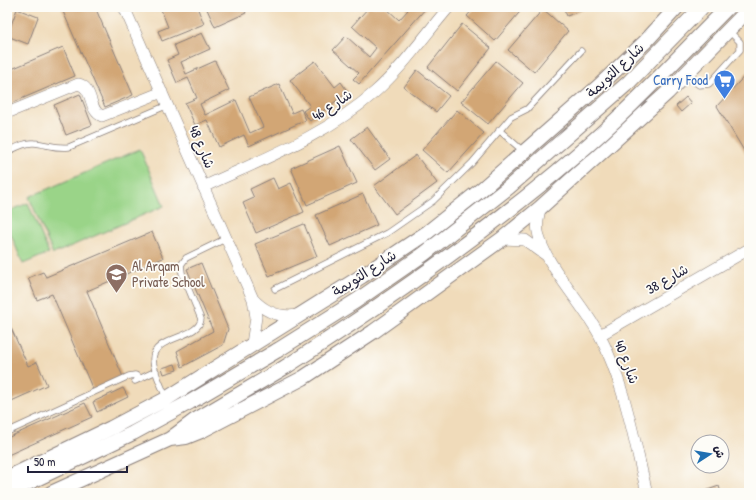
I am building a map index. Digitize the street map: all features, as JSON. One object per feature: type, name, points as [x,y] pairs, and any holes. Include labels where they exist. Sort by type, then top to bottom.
[{"type":"street","name":"شارع 48","points":[[124,7],[168,105],[225,239],[253,299],[256,317],[252,344]]},
{"type":"street","name":"شارع 46","points":[[203,187],[302,141],[348,113],[389,78],[449,7]]},
{"type":"street","name":"شارع الثويمة","points":[[7,478],[166,399],[428,232],[482,189],[614,72],[646,41],[677,7]]},
{"type":"street","points":[[7,493],[139,430],[278,350],[356,301],[424,254],[509,187],[629,82],[702,7]]},
{"type":"street","points":[[51,493],[170,439],[194,421],[287,366],[366,315],[437,266],[518,204],[574,157],[639,97],[728,7]]},
{"type":"street","points":[[170,439],[201,431],[303,378],[373,332],[502,239],[540,208],[650,108],[749,9]]},
{"type":"street","points":[[646,41],[647,58],[653,70],[666,75],[684,75]]},
{"type":"street","points":[[614,72],[634,72],[645,79],[650,91],[650,108]]},
{"type":"street","points":[[7,113],[78,84],[87,88],[95,111],[102,116],[162,92]]},
{"type":"street","name":"شارع 40","points":[[540,208],[537,229],[546,255],[582,306],[600,335],[621,388],[647,493]]},
{"type":"street","name":"شارع 40","points":[[502,239],[526,240],[546,255]]},
{"type":"street","name":"شارع 38","points":[[600,335],[749,249]]},
{"type":"street","name":"شارع 48","points":[[253,299],[262,308],[273,314],[290,316],[299,315]]},
{"type":"lane","points":[[684,75],[699,85],[709,84],[741,47],[740,42],[728,30]]},
{"type":"lane","points":[[275,289],[371,242],[418,212],[460,177],[511,116],[527,109],[581,51]]},
{"type":"lane","points":[[7,152],[27,143],[59,148],[68,147],[168,105]]},
{"type":"lane","points":[[499,130],[524,152]]},
{"type":"lane","points":[[166,399],[153,359],[158,347],[197,328],[201,323],[200,316],[182,273],[183,261],[225,239]]},
{"type":"lane","points":[[7,432],[129,376],[135,374],[138,379],[156,371]]},
{"type":"green space","points":[[140,149],[164,206],[53,254],[29,197]]},
{"type":"green space","points":[[28,203],[49,253],[23,264],[7,225],[7,212]]},
{"type":"building","points":[[61,7],[95,7],[133,95],[105,107]]},
{"type":"building","points":[[160,7],[197,7],[204,24],[162,41],[158,31],[168,27]]},
{"type":"building","points":[[206,7],[243,7],[246,13],[215,27]]},
{"type":"building","points":[[369,7],[385,7],[399,20],[408,10],[405,7],[427,7],[359,84],[353,79],[359,73],[333,50],[346,36],[369,57],[376,48],[352,26]]},
{"type":"building","points":[[475,7],[524,7],[495,41],[467,16]]},
{"type":"building","points":[[563,7],[590,7],[567,16]]},
{"type":"building","points":[[17,9],[38,17],[28,44],[7,36]]},
{"type":"building","points":[[543,9],[568,31],[534,72],[508,50]]},
{"type":"building","points":[[462,24],[491,48],[457,91],[428,67]]},
{"type":"building","points":[[202,33],[210,49],[181,62],[186,74],[215,61],[229,90],[200,104],[205,115],[236,100],[250,133],[263,127],[249,97],[279,84],[292,113],[301,109],[306,120],[249,146],[244,135],[219,147],[207,120],[195,125],[185,103],[197,98],[188,78],[177,83],[167,60],[178,55],[174,45]]},
{"type":"building","points":[[63,47],[75,76],[7,105],[7,71]]},
{"type":"building","points":[[315,61],[335,87],[341,82],[348,92],[310,121],[303,111],[310,106],[290,80]]},
{"type":"building","points":[[496,61],[523,83],[488,124],[461,102]]},
{"type":"building","points":[[417,70],[449,96],[436,112],[404,87]]},
{"type":"building","points":[[749,71],[749,159],[717,106]]},
{"type":"building","points":[[80,94],[92,125],[66,135],[54,105]]},
{"type":"building","points":[[686,97],[691,103],[681,112],[676,106]]},
{"type":"building","points":[[457,110],[484,133],[448,173],[422,150]]},
{"type":"building","points":[[367,127],[390,159],[375,170],[351,139]]},
{"type":"building","points":[[340,146],[357,183],[307,205],[291,168]]},
{"type":"building","points":[[416,155],[437,183],[395,214],[374,186]]},
{"type":"building","points":[[273,178],[278,189],[291,183],[304,212],[256,233],[243,203],[254,198],[250,189]]},
{"type":"building","points":[[363,194],[377,225],[330,246],[316,215]]},
{"type":"building","points":[[304,224],[317,256],[269,276],[255,244]]},
{"type":"building","points":[[152,232],[163,258],[87,291],[123,377],[93,390],[52,294],[37,300],[28,278],[43,272],[46,277]]},
{"type":"building","points":[[201,263],[228,329],[223,345],[182,367],[177,351],[213,331],[187,269]]},
{"type":"building","points":[[7,319],[28,366],[37,362],[47,385],[7,403]]},
{"type":"building","points":[[175,364],[177,370],[164,374],[162,368]]},
{"type":"building","points":[[123,388],[128,397],[97,412],[93,402]]},
{"type":"building","points":[[85,403],[92,417],[8,455],[7,438]]},
{"type":"building","points":[[719,486],[721,493],[699,493]]},
{"type":"place","name":"Carry Food","points":[[724,100]]},
{"type":"place","name":"Al Arqam Private School","points":[[117,294]]}]
